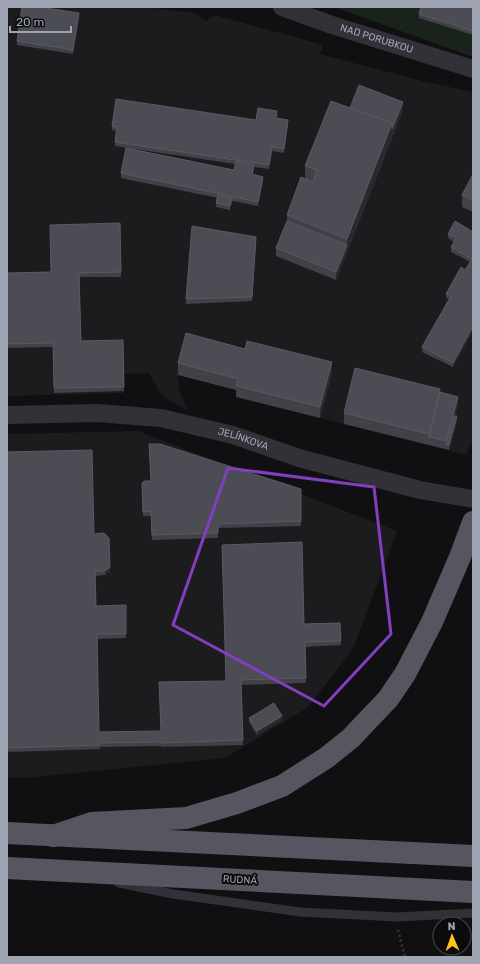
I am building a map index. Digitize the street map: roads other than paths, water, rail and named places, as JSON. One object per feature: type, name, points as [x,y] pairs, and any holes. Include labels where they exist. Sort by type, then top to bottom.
[{"type":"highway","points":[[53,836],[92,823],[186,818],[237,803],[282,786],[326,758],[351,738],[368,721],[388,699],[405,674],[432,622],[460,557],[473,522]]},
{"type":"highway","points":[[7,833],[473,856]]},
{"type":"highway","name":"RUDNÁ","points":[[7,868],[473,892]]},
{"type":"street","name":"NAD PORUBKOU","points":[[282,7],[332,25],[473,69]]},
{"type":"street","name":"JELÍNKOVA","points":[[7,415],[97,413],[161,418],[233,435],[299,458],[420,490],[473,499]]},
{"type":"lane","points":[[59,870],[173,894],[300,912],[397,917],[473,913]]}]
